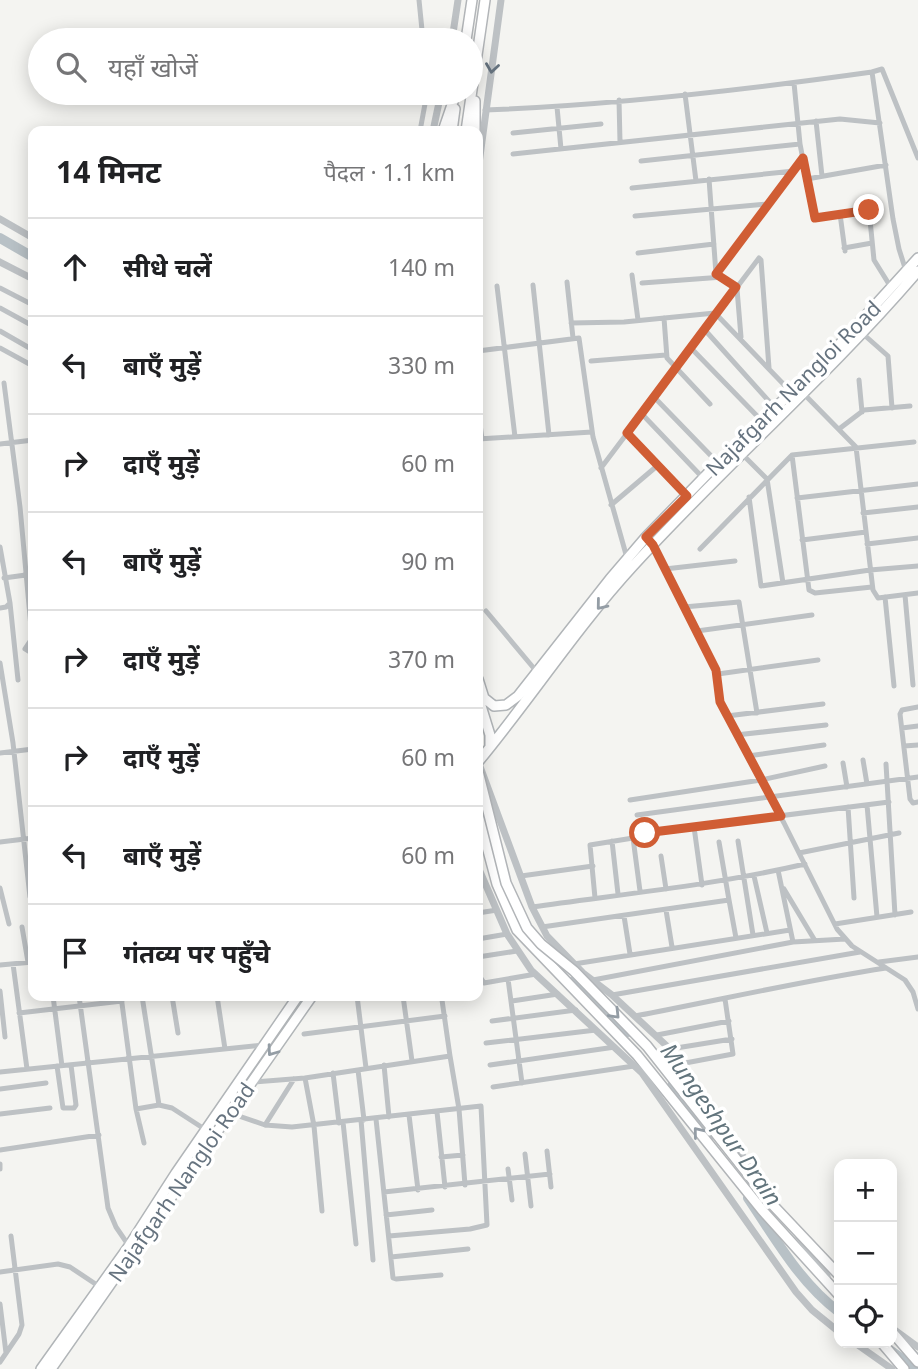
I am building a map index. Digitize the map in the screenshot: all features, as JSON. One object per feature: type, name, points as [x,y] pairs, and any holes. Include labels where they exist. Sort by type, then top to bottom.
[{"type":"main road","points":[[468,28],[472,0]]},
{"type":"main road","points":[[481,28],[485,0]]},
{"type":"main road","points":[[445,126],[453,105]]},
{"type":"main road","points":[[453,126],[455,105]]},
{"type":"main road","points":[[467,126],[471,105]]},
{"type":"main road","points":[[474,105],[475,126]]},
{"type":"main road","name":"Najafgarh Nangloi Road","points":[[483,695],[494,706],[500,706],[518,696],[703,478],[761,420],[798,391],[892,289],[912,273],[917,260]]},
{"type":"main road","points":[[650,541],[743,455],[798,391],[862,332],[912,273]]},
{"type":"main road","points":[[483,755],[582,620]]},
{"type":"main road","points":[[483,712],[490,735],[490,746]]},
{"type":"main road","points":[[483,791],[506,883],[527,928],[541,944],[574,971],[647,1046],[770,1202],[834,1270]]},
{"type":"main road","points":[[483,833],[496,884],[517,930],[637,1055],[762,1210],[834,1289]]},
{"type":"main road","name":"Najafgarh Nangloi Road","points":[[51,1369],[206,1129],[294,1001]]},
{"type":"main road","name":"Najafgarh Nangloi Road","points":[[41,1369],[214,1137],[249,1082],[308,1001]]},
{"type":"main road","points":[[897,1336],[918,1362]]},
{"type":"main road","points":[[886,1348],[904,1369]]},
{"type":"street","points":[[419,0],[422,28]]},
{"type":"street","points":[[454,28],[458,0]]},
{"type":"street","points":[[483,127],[501,0]]},
{"type":"street","points":[[485,110],[557,107],[794,83],[882,69],[918,158]]},
{"type":"street","points":[[872,72],[899,249],[912,273]]},
{"type":"street","points":[[794,83],[800,144],[814,217],[869,210],[874,260],[892,289]]},
{"type":"street","points":[[685,94],[696,181]]},
{"type":"street","points":[[618,100],[620,142]]},
{"type":"street","points":[[422,126],[426,105]]},
{"type":"street","points":[[434,126],[438,105]]},
{"type":"street","points":[[557,107],[561,149]]},
{"type":"street","points":[[425,114],[436,117]]},
{"type":"street","points":[[513,154],[816,121],[845,119],[880,123]]},
{"type":"street","points":[[816,121],[822,176]]},
{"type":"street","points":[[513,133],[601,124]]},
{"type":"street","points":[[642,161],[800,144]]},
{"type":"street","points":[[716,275],[803,158]]},
{"type":"street","points":[[807,179],[886,165]]},
{"type":"street","points":[[632,188],[794,170]]},
{"type":"street","points":[[709,179],[716,275]]},
{"type":"street","points":[[635,216],[769,204]]},
{"type":"street","points":[[840,214],[845,249],[872,243]]},
{"type":"street","points":[[0,219],[28,235]]},
{"type":"street","points":[[638,253],[714,244]]},
{"type":"street","points":[[601,468],[756,259],[761,258],[769,368]]},
{"type":"street","points":[[0,262],[28,276]]},
{"type":"street","points":[[632,275],[638,320]]},
{"type":"street","points":[[642,283],[716,275],[723,277],[736,287],[741,338]]},
{"type":"street","points":[[567,282],[573,338]]},
{"type":"street","points":[[533,285],[548,435]]},
{"type":"street","points":[[497,286],[515,437]]},
{"type":"street","points":[[0,288],[28,303]]},
{"type":"street","points":[[0,308],[28,323]]},
{"type":"street","points":[[571,323],[715,313],[769,368],[798,391],[856,447],[872,587],[878,598],[918,593]]},
{"type":"street","points":[[664,318],[666,355],[710,404]]},
{"type":"street","points":[[704,329],[775,408]]},
{"type":"street","points":[[0,331],[28,347]]},
{"type":"street","points":[[862,332],[888,356],[892,408]]},
{"type":"street","points":[[483,350],[573,338],[580,340],[592,432],[629,563]]},
{"type":"street","points":[[690,347],[761,420]]},
{"type":"street","points":[[0,348],[28,363]]},
{"type":"street","points":[[591,361],[666,355]]},
{"type":"street","points":[[859,380],[862,412]]},
{"type":"street","points":[[4,383],[28,559]]},
{"type":"street","points":[[653,397],[718,463]]},
{"type":"street","points":[[839,429],[862,412],[910,405]]},
{"type":"street","points":[[641,413],[703,478]]},
{"type":"street","points":[[483,439],[592,432]]},
{"type":"street","points":[[627,433],[687,496]]},
{"type":"street","points":[[0,444],[28,441]]},
{"type":"street","points":[[700,549],[792,455],[914,442]]},
{"type":"street","points":[[743,455],[767,479],[783,583]]},
{"type":"street","points":[[792,455],[807,579],[811,592],[872,587]]},
{"type":"street","points":[[611,505],[657,466]]},
{"type":"street","points":[[797,498],[918,484]]},
{"type":"street","points":[[749,497],[760,585],[918,566]]},
{"type":"street","points":[[863,513],[918,507]]},
{"type":"street","points":[[802,540],[866,531]]},
{"type":"street","points":[[867,544],[918,538]]},
{"type":"street","points":[[650,541],[718,674],[718,696],[736,735],[781,816],[835,924],[845,939],[905,980],[917,1000],[918,1009]]},
{"type":"street","points":[[0,547],[10,603],[18,680]]},
{"type":"street","points":[[665,569],[735,561]]},
{"type":"street","points":[[4,578],[28,574]]},
{"type":"street","points":[[905,595],[914,685]]},
{"type":"street","points":[[885,597],[894,685]]},
{"type":"street","points":[[684,607],[739,602],[757,713]]},
{"type":"street","points":[[0,608],[10,603]]},
{"type":"street","points":[[486,611],[537,672]]},
{"type":"street","points":[[696,631],[812,615]]},
{"type":"street","points":[[718,674],[818,660]]},
{"type":"street","points":[[0,663],[28,882]]},
{"type":"street","points":[[727,716],[823,704]]},
{"type":"street","points":[[918,707],[902,710],[911,802],[918,802]]},
{"type":"street","points":[[736,735],[827,725]]},
{"type":"street","points":[[902,728],[918,726]]},
{"type":"street","points":[[748,756],[824,745]]},
{"type":"street","points":[[904,747],[918,745]]},
{"type":"street","points":[[0,753],[28,750]]},
{"type":"street","points":[[863,760],[867,784]]},
{"type":"street","points":[[843,763],[847,787]]},
{"type":"street","points":[[886,764],[895,915]]},
{"type":"street","points":[[630,800],[761,780],[825,766]]},
{"type":"street","points":[[483,774],[532,907],[551,942],[670,1049],[822,1270],[835,1285]]},
{"type":"street","points":[[636,814],[918,777]]},
{"type":"street","points":[[595,898],[590,845],[633,838],[645,833],[889,802]]},
{"type":"street","points":[[867,805],[877,917]]},
{"type":"street","points":[[848,807],[854,898]]},
{"type":"street","points":[[694,827],[702,885]]},
{"type":"street","points":[[799,853],[899,833]]},
{"type":"street","points":[[0,842],[28,838]]},
{"type":"street","points":[[633,838],[640,891]]},
{"type":"street","points":[[738,841],[753,935]]},
{"type":"street","points":[[612,842],[618,894]]},
{"type":"street","points":[[719,842],[736,938]]},
{"type":"street","points":[[661,856],[666,889]]},
{"type":"street","points":[[532,907],[702,885],[805,864]]},
{"type":"street","points":[[521,876],[593,866]]},
{"type":"street","points":[[778,870],[793,942]]},
{"type":"street","points":[[754,876],[767,933]]},
{"type":"street","points":[[483,879],[517,951],[536,974],[634,1066],[683,1130],[796,1292],[834,1328]]},
{"type":"street","points":[[780,883],[814,939]]},
{"type":"street","points":[[0,888],[9,924]]},
{"type":"street","points":[[483,892],[488,891]]},
{"type":"street","points":[[542,927],[729,900]]},
{"type":"street","points":[[483,912],[496,910]]},
{"type":"street","points":[[666,910],[672,947]]},
{"type":"street","points":[[835,924],[911,912]]},
{"type":"street","points":[[624,916],[630,954]]},
{"type":"street","points":[[22,927],[28,953]]},
{"type":"street","points":[[574,964],[790,930]]},
{"type":"street","points":[[483,938],[507,934]]},
{"type":"street","points":[[593,980],[793,942],[845,939]]},
{"type":"street","points":[[483,956],[517,951]]},
{"type":"street","points":[[612,995],[860,951]]},
{"type":"street","points":[[878,962],[918,957]]},
{"type":"street","points":[[0,965],[28,962]]},
{"type":"street","points":[[13,964],[27,1069]]},
{"type":"street","points":[[635,1016],[796,982],[886,968]]},
{"type":"street","points":[[483,982],[536,974]]},
{"type":"street","points":[[508,979],[522,1083]]},
{"type":"street","points":[[0,991],[5,1037]]},
{"type":"street","points":[[512,1001],[558,994]]},
{"type":"street","points":[[681,1064],[733,1054],[725,999]]},
{"type":"street","points":[[53,1001],[63,1108],[67,1110],[76,1105],[71,1065]]},
{"type":"street","points":[[80,1001],[108,1208],[116,1227],[129,1246]]},
{"type":"street","points":[[19,1013],[106,1001]]},
{"type":"street","points":[[121,1001],[136,1109],[144,1143]]},
{"type":"street","points":[[143,1001],[159,1105]]},
{"type":"street","points":[[173,1001],[178,1033]]},
{"type":"street","points":[[218,1001],[225,1049]]},
{"type":"street","points":[[358,1001],[366,1068]]},
{"type":"street","points":[[404,1001],[412,1062]]},
{"type":"street","points":[[442,1001],[459,1109],[466,1185]]},
{"type":"street","points":[[492,1021],[576,1010]]},
{"type":"street","points":[[304,1034],[445,1016]]},
{"type":"street","points":[[657,1035],[729,1021]]},
{"type":"street","points":[[486,1043],[596,1030]]},
{"type":"street","points":[[670,1049],[732,1040]]},
{"type":"street","points":[[0,1072],[263,1045]]},
{"type":"street","points":[[490,1065],[615,1047]]},
{"type":"street","points":[[249,1082],[305,1078],[450,1056]]},
{"type":"street","points":[[384,1065],[389,1117]]},
{"type":"street","points":[[493,1087],[634,1066]]},
{"type":"street","points":[[358,1069],[373,1260]]},
{"type":"street","points":[[333,1073],[356,1244]]},
{"type":"street","points":[[305,1078],[314,1126],[322,1211]]},
{"type":"street","points":[[265,1125],[294,1079]]},
{"type":"street","points":[[0,1089],[46,1083]]},
{"type":"street","points":[[230,1113],[265,1125],[292,1127],[437,1112],[479,1104],[483,1108],[483,1183],[487,1225],[470,1230],[389,1236]]},
{"type":"street","points":[[136,1109],[159,1105],[172,1108],[214,1137]]},
{"type":"street","points":[[0,1114],[50,1108]]},
{"type":"street","points":[[437,1112],[444,1187]]},
{"type":"street","points":[[409,1115],[418,1190]]},
{"type":"street","points":[[376,1119],[394,1279],[441,1275]]},
{"type":"street","points":[[0,1150],[99,1135]]},
{"type":"street","points":[[547,1151],[551,1187]]},
{"type":"street","points":[[525,1154],[531,1206]]},
{"type":"street","points":[[442,1157],[463,1155]]},
{"type":"street","points":[[508,1168],[512,1200]]},
{"type":"street","points":[[384,1192],[550,1174]]},
{"type":"street","points":[[386,1215],[432,1210]]},
{"type":"street","points":[[0,1362],[22,1325],[11,1236]]},
{"type":"street","points":[[391,1257],[468,1249]]},
{"type":"street","points":[[0,1272],[65,1265],[103,1289]]},
{"type":"street","points":[[0,1304],[6,1353]]},
{"type":"street","points":[[897,1333],[918,1347]]},
{"type":"street","points":[[862,1348],[892,1369]]},
{"type":"waterway","name":"Mungeshpur Drain","points":[[0,238],[28,254]]},
{"type":"waterway","name":"Mungeshpur Drain","points":[[572,982],[628,1032]]},
{"type":"waterway","name":"Mungeshpur Drain","points":[[673,1084],[708,1138]]},
{"type":"waterway","name":"Mungeshpur Drain","points":[[748,1198],[800,1274],[834,1308]]},
{"type":"waterway","name":"Mungeshpur Drain","points":[[887,1348],[916,1369]]},
{"type":"route","points":[[645,833],[781,816],[736,735],[718,696],[716,670],[653,545],[646,537],[687,496],[627,433],[736,287],[716,274],[803,158],[815,218],[869,210]]}]
